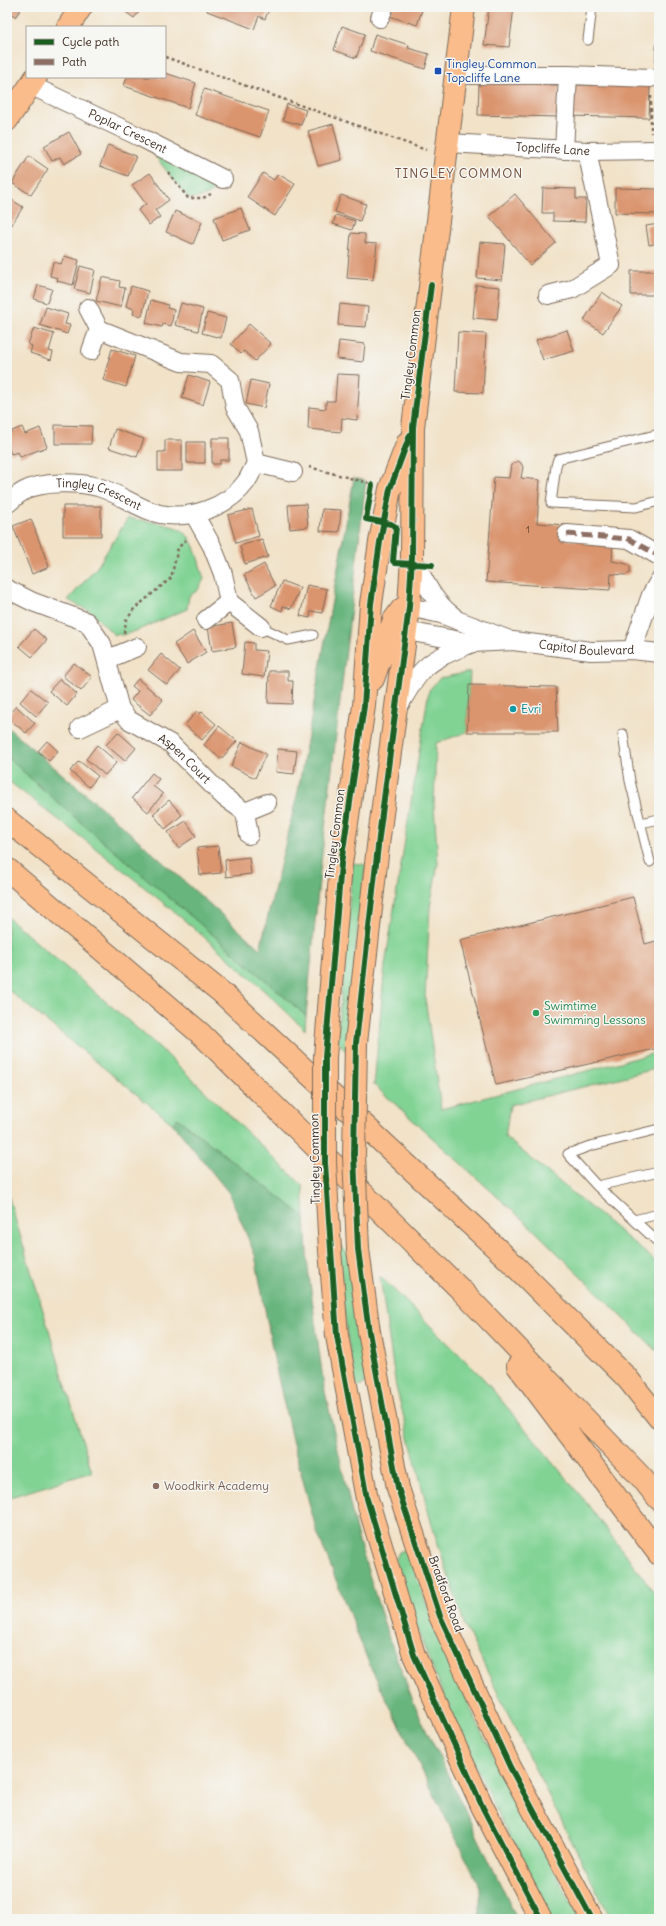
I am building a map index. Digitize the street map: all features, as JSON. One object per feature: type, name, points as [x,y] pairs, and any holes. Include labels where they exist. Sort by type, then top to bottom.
[{"type":"main road","points":[[69,26],[81,7]]},
{"type":"main road","name":"Tingley Common","points":[[358,1249],[354,1155],[356,1043],[379,837],[396,710],[403,619],[412,557],[413,428],[464,7]]},
{"type":"main road","points":[[7,120],[33,81]]},
{"type":"main road","name":"Tingley Common","points":[[413,428],[390,490],[380,542],[371,604],[364,706],[342,864],[325,1057],[325,1162],[337,1336],[367,1499],[414,1654],[483,1808],[541,1919]]},
{"type":"main road","points":[[364,706],[403,619],[371,604]]},
{"type":"main road","points":[[7,820],[221,992],[508,1259],[627,1378],[659,1418]]},
{"type":"main road","points":[[7,869],[201,1034],[461,1290],[642,1478],[659,1499]]},
{"type":"main road","name":"Bradford Road","points":[[358,1249],[369,1332],[398,1488],[440,1616],[510,1767],[592,1919]]},
{"type":"main road","points":[[461,1290],[659,1554]]},
{"type":"main road","points":[[627,1378],[659,1402]]},
{"type":"street","points":[[456,75],[568,75],[650,78]]},
{"type":"street","points":[[564,150],[568,75]]},
{"type":"street","name":"Poplar Crescent","points":[[33,81],[223,180]]},
{"type":"street","name":"Topcliffe Lane","points":[[447,150],[655,150]]},
{"type":"street","points":[[548,295],[572,289],[610,265],[587,151]]},
{"type":"street","points":[[88,308],[98,329],[181,362],[211,364],[230,380],[235,407],[249,431],[256,463],[293,472]]},
{"type":"street","points":[[91,351],[98,329]]},
{"type":"street","name":"Tingley Crescent","points":[[7,504],[24,491],[49,484],[74,484],[99,487],[127,502],[160,514],[194,514],[225,502],[246,482],[256,463]]},
{"type":"street","points":[[194,514],[212,546],[224,574],[229,602],[261,627]]},
{"type":"street","points":[[567,534],[630,539],[659,556]]},
{"type":"street","name":"Capitol Boulevard","points":[[412,557],[432,596],[442,608],[463,622]]},
{"type":"street","points":[[632,650],[651,596],[659,581]]},
{"type":"street","points":[[7,589],[33,602],[87,622],[102,644],[108,659],[120,709],[80,728]]},
{"type":"street","points":[[206,620],[229,602]]},
{"type":"street","name":"Capitol Boulevard","points":[[403,619],[441,614],[513,641]]},
{"type":"street","name":"Capitol Boulevard","points":[[403,619],[472,643]]},
{"type":"street","name":"Capitol Boulevard","points":[[396,710],[418,677],[426,668],[439,658],[472,643],[513,641],[591,651],[632,650],[659,653]]},
{"type":"street","points":[[108,659],[131,649]]},
{"type":"street","name":"Aspen Court","points":[[120,709],[129,720],[171,744],[224,797],[245,812]]},
{"type":"street","points":[[250,835],[245,812],[267,803]]},
{"type":"lane","points":[[588,40],[592,7]]},
{"type":"lane","points":[[659,434],[558,458],[551,503],[636,507],[659,501]]},
{"type":"lane","points":[[261,627],[288,640],[312,635]]},
{"type":"lane","points":[[623,734],[630,781],[650,862]]},
{"type":"lane","points":[[641,823],[659,819]]},
{"type":"lane","points":[[659,1130],[590,1146],[568,1154],[597,1186],[659,1243]]},
{"type":"lane","points":[[597,1186],[659,1172]]},
{"type":"lane","points":[[634,1220],[659,1214]]},
{"type":"path","points":[[166,57],[447,150]]},
{"type":"path","points":[[650,78],[655,150]]},
{"type":"path","points":[[293,472],[295,463],[372,484],[371,491]]},
{"type":"path","points":[[131,649],[124,638],[126,621],[134,609],[171,578],[178,548],[184,540],[203,531]]},
{"type":"green space","points":[[140,137],[223,179],[209,194],[200,197],[188,198]]},
{"type":"green space","points":[[354,478],[366,481],[320,871],[306,1016],[81,823],[7,757],[7,727],[109,814],[260,949],[298,791]]},
{"type":"green space","points":[[128,518],[164,524],[183,531],[194,547],[204,579],[198,590],[189,596],[187,609],[123,635],[113,634],[91,612],[68,600],[97,567]]},
{"type":"green space","points":[[470,672],[467,732],[436,743],[434,806],[438,864],[430,907],[425,998],[441,1109],[659,1052],[659,1068],[510,1105],[505,1137],[659,1264],[659,1353],[533,1229],[374,1085],[385,965],[429,690],[440,678]]},
{"type":"green space","points":[[7,757],[81,823],[306,1016],[305,1030],[235,964],[160,900],[7,780]]},
{"type":"green space","points":[[353,863],[366,865],[357,935],[347,1052],[337,1041]]},
{"type":"green space","points":[[7,917],[160,1048],[303,1186],[305,1217],[177,1118],[173,1124],[7,989]]},
{"type":"green space","points":[[177,1118],[305,1217],[308,1268],[324,1387],[357,1535],[386,1630],[415,1706],[517,1919],[480,1919],[480,1887],[370,1666],[317,1532],[292,1440],[275,1364],[255,1255],[229,1193],[173,1124]]},
{"type":"green space","points":[[7,1192],[92,1472],[7,1498]]},
{"type":"green space","points":[[337,1240],[350,1257],[355,1314],[366,1380],[362,1386],[358,1386],[354,1381],[345,1320]]},
{"type":"green space","points":[[380,1276],[482,1377],[585,1501],[659,1599],[659,1919],[611,1919],[464,1624],[431,1522],[396,1387]]},
{"type":"green space","points":[[404,1550],[409,1556],[439,1638],[479,1727],[580,1919],[551,1919],[484,1785],[438,1682],[412,1615],[395,1561],[399,1552]]},
{"type":"building","points":[[7,7],[22,7],[16,17],[7,10]]},
{"type":"building","points":[[119,7],[143,7],[134,18]]},
{"type":"building","points":[[208,7],[270,7],[265,19],[259,16],[254,29],[207,11]]},
{"type":"building","points":[[392,7],[423,7],[417,25],[389,16]]},
{"type":"building","points":[[489,7],[514,7],[509,47],[484,45]]},
{"type":"building","points":[[658,15],[659,85],[654,85]]},
{"type":"building","points":[[342,26],[365,34],[356,58],[334,50]]},
{"type":"building","points":[[375,34],[409,45],[408,48],[429,54],[425,69],[370,51]]},
{"type":"building","points":[[166,73],[196,83],[188,108],[124,86],[127,78],[166,78]]},
{"type":"building","points":[[479,83],[559,85],[559,117],[478,115]]},
{"type":"building","points":[[569,85],[650,86],[649,118],[569,116]]},
{"type":"building","points":[[204,89],[269,111],[260,137],[195,115]]},
{"type":"building","points":[[287,104],[306,110],[301,125],[283,120]]},
{"type":"building","points":[[333,124],[342,160],[318,166],[308,131]]},
{"type":"building","points":[[69,132],[81,154],[64,164],[60,157],[52,161],[44,146]]},
{"type":"building","points":[[108,145],[136,156],[128,176],[100,166]]},
{"type":"building","points":[[29,156],[48,169],[31,195],[12,183]]},
{"type":"building","points":[[150,173],[169,200],[155,210],[160,217],[149,225],[138,210],[146,204],[132,185]]},
{"type":"building","points":[[263,173],[274,180],[278,174],[295,184],[275,216],[247,197]]},
{"type":"building","points":[[543,188],[576,189],[576,199],[586,199],[585,222],[553,221],[553,213],[542,213]]},
{"type":"building","points":[[615,188],[659,189],[659,214],[615,213]]},
{"type":"building","points":[[515,194],[556,243],[530,265],[489,216]]},
{"type":"building","points":[[341,195],[366,204],[360,221],[335,212]]},
{"type":"building","points":[[7,197],[23,207],[7,232]]},
{"type":"building","points":[[241,208],[250,230],[222,240],[214,218]]},
{"type":"building","points":[[175,211],[202,222],[193,244],[166,232]]},
{"type":"building","points":[[336,215],[355,221],[352,230],[333,224]]},
{"type":"building","points":[[659,224],[659,243],[649,245],[646,226]]},
{"type":"building","points":[[351,233],[365,234],[365,243],[377,244],[373,280],[347,278]]},
{"type":"building","points":[[480,242],[505,244],[502,280],[477,278]]},
{"type":"building","points":[[64,256],[79,260],[73,285],[57,281],[58,278],[50,276],[53,262],[61,264]]},
{"type":"building","points":[[80,266],[95,270],[90,293],[74,289]]},
{"type":"building","points":[[631,271],[659,271],[659,295],[631,295]]},
{"type":"building","points":[[102,277],[120,281],[119,287],[125,288],[121,307],[96,301]]},
{"type":"building","points":[[38,285],[52,289],[47,303],[34,299]]},
{"type":"building","points":[[476,285],[500,287],[497,320],[473,318]]},
{"type":"building","points":[[131,286],[148,291],[142,316],[133,314],[134,309],[126,306]]},
{"type":"building","points":[[602,292],[622,306],[603,333],[584,320]]},
{"type":"building","points":[[151,300],[168,305],[167,308],[174,310],[171,326],[163,324],[162,327],[146,323]]},
{"type":"building","points":[[181,303],[203,309],[198,331],[175,325]]},
{"type":"building","points":[[340,304],[368,307],[366,327],[338,325]]},
{"type":"building","points":[[46,307],[68,314],[65,324],[70,325],[67,334],[40,325]]},
{"type":"building","points":[[207,313],[226,318],[221,338],[202,333]]},
{"type":"building","points":[[249,324],[271,344],[255,361],[244,351],[241,354],[231,344]]},
{"type":"building","points":[[34,328],[54,334],[49,351],[53,352],[51,360],[30,353],[32,346],[28,344]]},
{"type":"building","points":[[567,330],[574,351],[543,360],[536,340]]},
{"type":"building","points":[[458,332],[486,334],[483,393],[455,392]]},
{"type":"building","points":[[339,341],[365,344],[363,362],[337,359]]},
{"type":"building","points":[[112,349],[135,356],[126,387],[103,380]]},
{"type":"building","points":[[337,374],[360,375],[357,420],[342,418],[341,432],[308,429],[309,407],[326,409],[326,401],[335,401]]},
{"type":"building","points":[[189,375],[210,382],[203,405],[182,398]]},
{"type":"building","points":[[251,380],[269,384],[264,408],[246,404]]},
{"type":"building","points":[[55,425],[92,426],[91,444],[55,444]]},
{"type":"building","points":[[22,427],[25,434],[40,428],[47,447],[20,457],[18,452],[11,454],[7,444],[7,433]]},
{"type":"building","points":[[115,429],[144,439],[137,457],[109,448]]},
{"type":"building","points":[[212,438],[229,438],[229,460],[220,460],[220,464],[212,464]]},
{"type":"building","points":[[165,440],[182,440],[182,471],[158,471],[158,452],[165,452]]},
{"type":"building","points":[[187,442],[205,442],[205,463],[187,463]]},
{"type":"building","points":[[518,461],[523,467],[521,478],[540,480],[537,523],[567,525],[567,540],[613,542],[612,561],[630,566],[630,573],[626,575],[611,574],[610,590],[486,582],[494,477],[509,478],[511,465]]},
{"type":"building","points":[[306,504],[308,527],[290,529],[288,505]]},
{"type":"building","points":[[63,506],[101,506],[101,536],[63,536]]},
{"type":"building","points":[[252,509],[259,536],[236,543],[228,515]]},
{"type":"building","points":[[322,509],[341,510],[339,532],[320,531]]},
{"type":"building","points":[[31,519],[49,567],[32,574],[13,526]]},
{"type":"building","points":[[262,539],[268,557],[245,564],[240,546]]},
{"type":"building","points":[[264,564],[275,586],[256,597],[244,575]]},
{"type":"building","points":[[282,581],[300,588],[291,609],[283,606],[282,611],[271,606]]},
{"type":"building","points":[[307,585],[327,589],[322,613],[311,611],[310,618],[300,616]]},
{"type":"building","points":[[232,623],[236,647],[212,651],[208,627]]},
{"type":"building","points":[[34,629],[47,640],[32,657],[19,646]]},
{"type":"building","points":[[193,631],[206,652],[187,664],[174,644]]},
{"type":"building","points":[[245,642],[254,643],[254,650],[267,651],[264,677],[242,674]]},
{"type":"building","points":[[161,654],[180,670],[167,685],[148,670]]},
{"type":"building","points":[[74,663],[92,677],[81,691],[63,676]]},
{"type":"building","points":[[269,671],[288,671],[288,681],[293,681],[292,704],[268,703]]},
{"type":"building","points":[[60,679],[77,694],[67,706],[49,691]]},
{"type":"building","points":[[138,679],[163,700],[150,715],[131,700],[138,691],[132,686]]},
{"type":"building","name":"Evri","points":[[469,685],[556,687],[558,732],[467,732]]},
{"type":"building","points":[[31,689],[48,702],[36,716],[20,702]]},
{"type":"building","points":[[16,706],[35,723],[26,733],[7,717]]},
{"type":"building","points":[[197,711],[200,714],[202,712],[216,724],[202,740],[185,725]]},
{"type":"building","points":[[219,726],[237,741],[221,759],[204,745]]},
{"type":"building","points":[[118,732],[136,748],[125,761],[106,745]]},
{"type":"building","points":[[47,741],[58,751],[49,761],[38,751]]},
{"type":"building","points":[[242,742],[266,754],[255,778],[231,766]]},
{"type":"building","points":[[97,745],[117,762],[105,775],[86,759]]},
{"type":"building","points":[[278,749],[297,751],[294,774],[276,772]]},
{"type":"building","points":[[79,761],[98,776],[89,787],[70,771]]},
{"type":"building","points":[[152,773],[159,779],[153,786],[163,794],[148,812],[132,798]]},
{"type":"building","points":[[169,800],[182,815],[165,829],[153,814]]},
{"type":"building","points":[[186,821],[196,836],[178,848],[168,832]]},
{"type":"building","points":[[218,846],[221,873],[200,875],[197,848]]},
{"type":"building","points":[[249,857],[251,874],[226,877],[225,860]]},
{"type":"building","points":[[633,897],[645,944],[656,941],[659,952],[659,1048],[496,1085],[460,940]]},
{"type":"marked path","points":[[567,534],[629,539],[659,556]]},
{"type":"cycle path","points":[[431,285],[413,427],[412,557],[409,607],[379,837],[356,1043],[354,1155],[358,1249],[369,1332],[398,1488],[440,1616],[510,1767],[592,1919]]},
{"type":"cycle path","points":[[410,435],[390,489],[380,542],[371,604],[364,706],[341,864],[325,1057],[325,1163],[337,1336],[367,1499],[414,1655],[483,1808],[541,1919]]},
{"type":"cycle path","points":[[372,485],[366,519],[391,524],[396,527],[393,561],[395,563],[432,565]]},
{"type":"place","name":"Tingley Common Topcliffe Lane","points":[[438,71]]},
{"type":"place","name":"Evri","points":[[513,709]]},
{"type":"place","name":"Swimtime Swimming Lessons","points":[[536,1013]]},
{"type":"place","name":"Woodkirk Academy","points":[[156,1486]]},
{"type":"district","name":"TINGLEY COMMON","points":[[459,173]]}]
